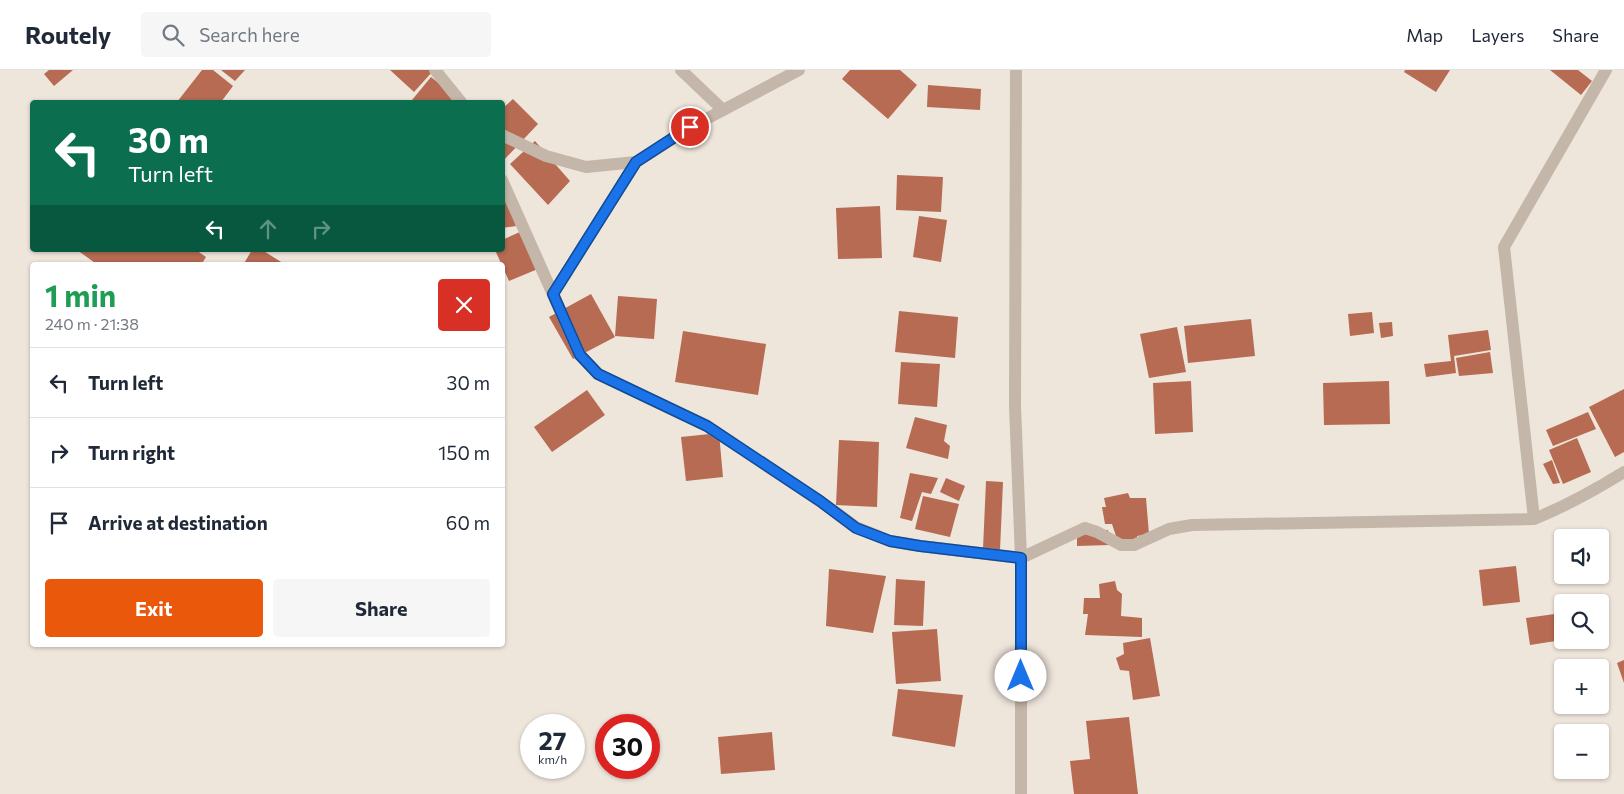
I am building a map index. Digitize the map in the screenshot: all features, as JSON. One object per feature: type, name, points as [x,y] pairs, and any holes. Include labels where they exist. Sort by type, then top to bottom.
[{"type":"street","points":[[435,70],[459,100]]},
{"type":"street","points":[[681,70],[723,110]]},
{"type":"street","points":[[553,294],[636,162],[690,127],[799,70]]},
{"type":"street","points":[[1016,70],[1015,406],[1021,558],[1021,794]]},
{"type":"street","points":[[1534,518],[1504,247],[1606,70]]},
{"type":"street","points":[[505,137],[546,156],[586,167],[636,162]]},
{"type":"street","points":[[505,187],[580,355],[598,374],[707,426],[820,501],[856,528],[890,541],[1021,558],[1085,528],[1097,532],[1121,545],[1134,544],[1169,529],[1192,525],[1534,518],[1558,510],[1597,490],[1624,472]]},
{"type":"building","points":[[49,70],[73,70],[54,86],[44,74]]},
{"type":"building","points":[[202,70],[213,70],[233,86],[222,100],[179,100]]},
{"type":"building","points":[[221,70],[245,70],[235,81]]},
{"type":"building","points":[[390,70],[432,70],[433,71],[414,92]]},
{"type":"building","points":[[850,70],[900,70],[917,85],[888,119],[842,79]]},
{"type":"building","points":[[1405,70],[1450,70],[1436,92],[1404,72]]},
{"type":"building","points":[[1550,70],[1578,70],[1592,81],[1581,95]]},
{"type":"building","points":[[431,77],[460,100],[412,100]]},
{"type":"building","points":[[928,85],[981,89],[980,110],[927,107]]},
{"type":"building","points":[[513,99],[538,124],[505,159],[505,106]]},
{"type":"building","points":[[535,141],[570,181],[548,205],[510,164]]},
{"type":"building","points":[[897,175],[943,177],[941,212],[896,210]]},
{"type":"building","points":[[505,192],[516,226],[505,228]]},
{"type":"building","points":[[880,206],[882,258],[838,259],[836,208]]},
{"type":"building","points":[[919,216],[947,220],[941,262],[913,257]]},
{"type":"building","points":[[529,228],[545,266],[509,281],[505,272],[505,262],[500,262],[496,252],[505,252],[505,239]]},
{"type":"building","points":[[80,252],[199,252],[206,257],[203,262],[94,262]]},
{"type":"building","points":[[251,252],[265,252],[281,262],[245,262]]},
{"type":"building","points":[[591,294],[615,337],[573,359],[549,317]]},
{"type":"building","points":[[618,296],[657,299],[654,339],[615,336]]},
{"type":"building","points":[[899,311],[958,317],[955,358],[895,352]]},
{"type":"building","points":[[1372,312],[1374,333],[1350,336],[1348,314]]},
{"type":"building","points":[[1251,319],[1255,356],[1188,363],[1184,326]]},
{"type":"building","points":[[1392,322],[1393,336],[1381,338],[1379,323]]},
{"type":"building","points":[[1177,327],[1186,372],[1149,378],[1140,334]]},
{"type":"building","points":[[1488,330],[1491,350],[1454,356],[1456,373],[1426,377],[1424,364],[1451,361],[1448,335]]},
{"type":"building","points":[[683,331],[766,344],[758,395],[675,382]]},
{"type":"building","points":[[1490,352],[1493,373],[1459,376],[1456,358]]},
{"type":"building","points":[[901,362],[940,364],[937,407],[898,404]]},
{"type":"building","points":[[1191,381],[1193,432],[1155,434],[1153,383]]},
{"type":"building","points":[[1389,381],[1390,424],[1324,425],[1323,383]]},
{"type":"building","points":[[1624,389],[1624,452],[1615,457],[1589,407]]},
{"type":"building","points":[[587,390],[605,415],[552,452],[534,427]]},
{"type":"building","points":[[1588,412],[1596,429],[1553,446],[1546,430]]},
{"type":"building","points":[[915,417],[947,425],[944,441],[950,446],[948,459],[906,448]]},
{"type":"building","points":[[719,433],[723,477],[686,481],[681,437]]},
{"type":"building","points":[[1577,438],[1591,472],[1563,484],[1549,450]]},
{"type":"building","points":[[839,440],[879,442],[877,507],[836,505]]},
{"type":"building","points":[[1552,460],[1560,483],[1553,484],[1543,464]]},
{"type":"building","points":[[910,473],[938,478],[931,494],[922,492],[912,521],[900,518]]},
{"type":"building","points":[[946,478],[965,486],[959,501],[940,492]]},
{"type":"building","points":[[986,481],[1003,482],[1000,550],[983,549]]},
{"type":"building","points":[[1128,493],[1130,498],[1146,498],[1149,534],[1137,536],[1139,547],[1119,545],[1112,524],[1105,524],[1102,507],[1106,507],[1104,498]]},
{"type":"building","points":[[923,496],[959,504],[950,537],[915,529]]},
{"type":"building","points":[[1108,530],[1109,545],[1077,546],[1077,531]]},
{"type":"building","points":[[1516,566],[1520,602],[1483,606],[1479,570]]},
{"type":"building","points":[[829,569],[886,576],[873,633],[826,626]]},
{"type":"building","points":[[896,579],[925,581],[923,626],[894,625]]},
{"type":"building","points":[[1115,581],[1117,590],[1122,594],[1121,616],[1142,618],[1142,637],[1085,635],[1088,614],[1083,614],[1084,598],[1100,598],[1099,584]]},
{"type":"building","points":[[1554,614],[1554,641],[1530,645],[1526,618]]},
{"type":"building","points":[[937,629],[941,681],[896,684],[892,632]]},
{"type":"building","points":[[1150,638],[1160,696],[1133,700],[1129,671],[1120,670],[1116,658],[1124,654],[1123,643]]},
{"type":"building","points":[[1624,660],[1624,683],[1617,663]]},
{"type":"building","points":[[898,689],[963,695],[955,747],[892,736]]},
{"type":"building","points":[[1129,717],[1138,794],[1074,794],[1070,761],[1090,759],[1086,721]]},
{"type":"building","points":[[772,732],[775,770],[721,774],[718,737]]},
{"type":"route","points":[[690,127],[636,162],[553,294],[580,355],[598,374],[707,426],[820,501],[856,528],[890,541],[1021,558],[1021,676]]}]
